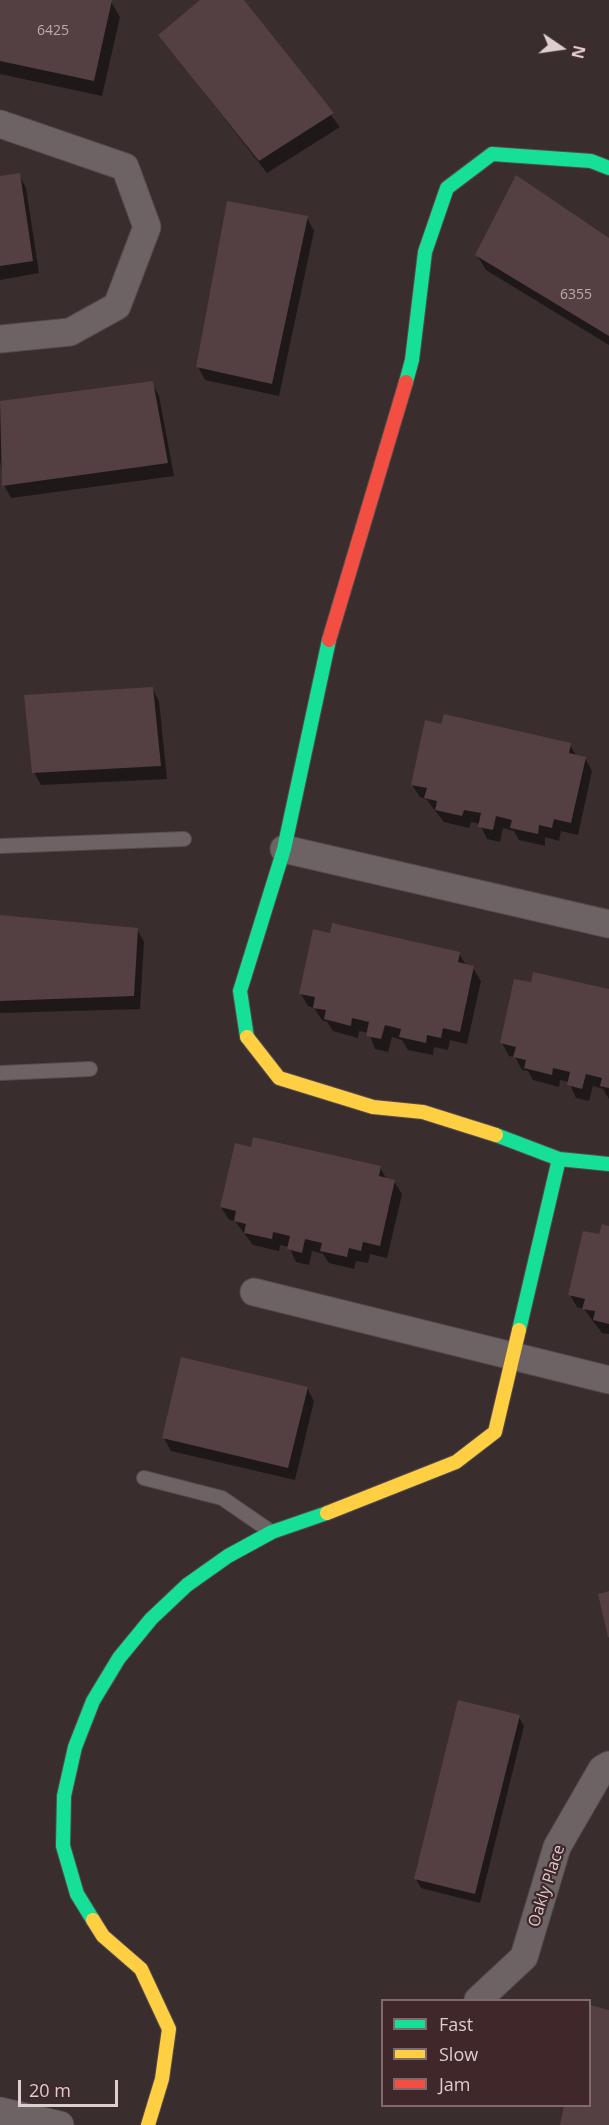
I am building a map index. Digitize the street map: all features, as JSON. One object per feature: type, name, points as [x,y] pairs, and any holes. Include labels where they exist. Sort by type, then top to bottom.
[{"type":"street","points":[[0,124],[125,167],[147,226],[117,306],[70,332],[0,339]]},
{"type":"street","points":[[609,168],[591,161],[492,154],[447,188],[425,252],[412,360],[334,619],[284,849],[240,991],[247,1040],[279,1078],[373,1107],[423,1112],[519,1142],[559,1159],[609,1164]]},
{"type":"street","points":[[284,849],[609,924]]},
{"type":"street","points":[[148,2125],[162,2079],[169,2029],[141,1969],[104,1936],[77,1894],[63,1846],[66,1786],[75,1747],[93,1701],[119,1658],[151,1619],[187,1585],[228,1556],[272,1532],[366,1499],[456,1462],[495,1432],[559,1159]]},
{"type":"street","points":[[254,1292],[609,1380]]},
{"type":"street","name":"Oakly Place","points":[[480,1999],[524,1957],[557,1847],[602,1769],[609,1765]]},
{"type":"street","points":[[0,2111],[60,2125]]},
{"type":"lane","points":[[0,846],[184,840]]},
{"type":"lane","points":[[0,1073],[90,1069]]},
{"type":"lane","points":[[144,1478],[222,1498],[272,1532]]},
{"type":"building","points":[[0,0],[112,0],[94,81],[0,61]]},
{"type":"building","points":[[200,0],[244,0],[334,113],[259,161],[158,35]]},
{"type":"building","points":[[20,173],[33,261],[0,266],[0,176]]},
{"type":"building","points":[[516,175],[609,238],[609,336],[475,255]]},
{"type":"building","points":[[227,201],[308,216],[272,384],[196,367]]},
{"type":"building","points":[[153,381],[168,463],[2,486],[0,401]]},
{"type":"building","points":[[153,687],[161,766],[32,773],[24,695]]},
{"type":"building","points":[[444,714],[571,743],[569,753],[586,757],[571,823],[554,819],[552,828],[539,825],[538,834],[510,828],[512,820],[496,816],[493,830],[478,827],[481,813],[464,810],[462,816],[435,810],[437,801],[424,798],[427,788],[411,785],[425,720],[441,724]]},
{"type":"building","points":[[0,915],[138,928],[134,996],[0,1001]]},
{"type":"building","points":[[332,923],[460,952],[458,962],[474,966],[460,1032],[443,1028],[441,1038],[427,1035],[426,1043],[399,1037],[401,1029],[385,1025],[381,1039],[366,1036],[369,1022],[352,1018],[351,1026],[324,1019],[326,1010],[313,1008],[315,997],[299,994],[313,929],[330,933]]},
{"type":"building","points":[[533,972],[609,989],[609,1088],[600,1086],[602,1078],[586,1074],[582,1089],[567,1085],[570,1072],[553,1068],[552,1075],[524,1068],[526,1060],[513,1057],[516,1047],[500,1043],[514,979],[531,982]]},
{"type":"building","points":[[253,1137],[381,1166],[379,1176],[395,1180],[380,1246],[363,1242],[361,1251],[349,1248],[347,1257],[320,1251],[322,1243],[305,1239],[302,1253],[287,1249],[290,1236],[273,1232],[272,1239],[244,1233],[246,1224],[234,1221],[236,1211],[220,1207],[235,1143],[251,1147]]},
{"type":"building","points":[[602,1224],[609,1226],[609,1324],[593,1320],[595,1311],[582,1309],[585,1299],[568,1295],[583,1231],[599,1234]]},
{"type":"building","points":[[181,1357],[308,1387],[288,1468],[162,1438]]},
{"type":"building","points":[[609,1591],[609,1637],[608,1637],[598,1594]]},
{"type":"building","points":[[458,1700],[520,1715],[475,1894],[414,1879]]},
{"type":"building","points":[[591,2005],[609,2010],[609,2125],[560,2125],[564,2107],[591,2107]]},
{"type":"traffic: fast","points":[[406,382],[412,360],[425,252],[447,188],[492,154],[591,161],[609,168]]},
{"type":"traffic: fast","points":[[247,1037],[240,991],[284,849],[329,640]]},
{"type":"traffic: fast","points":[[496,1135],[559,1159],[609,1164]]},
{"type":"traffic: fast","points":[[519,1330],[559,1159]]},
{"type":"traffic: fast","points":[[93,1920],[77,1894],[63,1846],[64,1796],[75,1747],[93,1701],[119,1658],[151,1619],[187,1585],[228,1556],[272,1532],[327,1513]]},
{"type":"traffic: slow","points":[[247,1037],[279,1078],[373,1107],[423,1112],[496,1135]]},
{"type":"traffic: slow","points":[[327,1513],[456,1462],[495,1432],[519,1330]]},
{"type":"traffic: slow","points":[[93,1920],[103,1936],[141,1969],[169,2029],[162,2079],[148,2125]]},
{"type":"traffic: jam","points":[[329,640],[406,382]]}]
